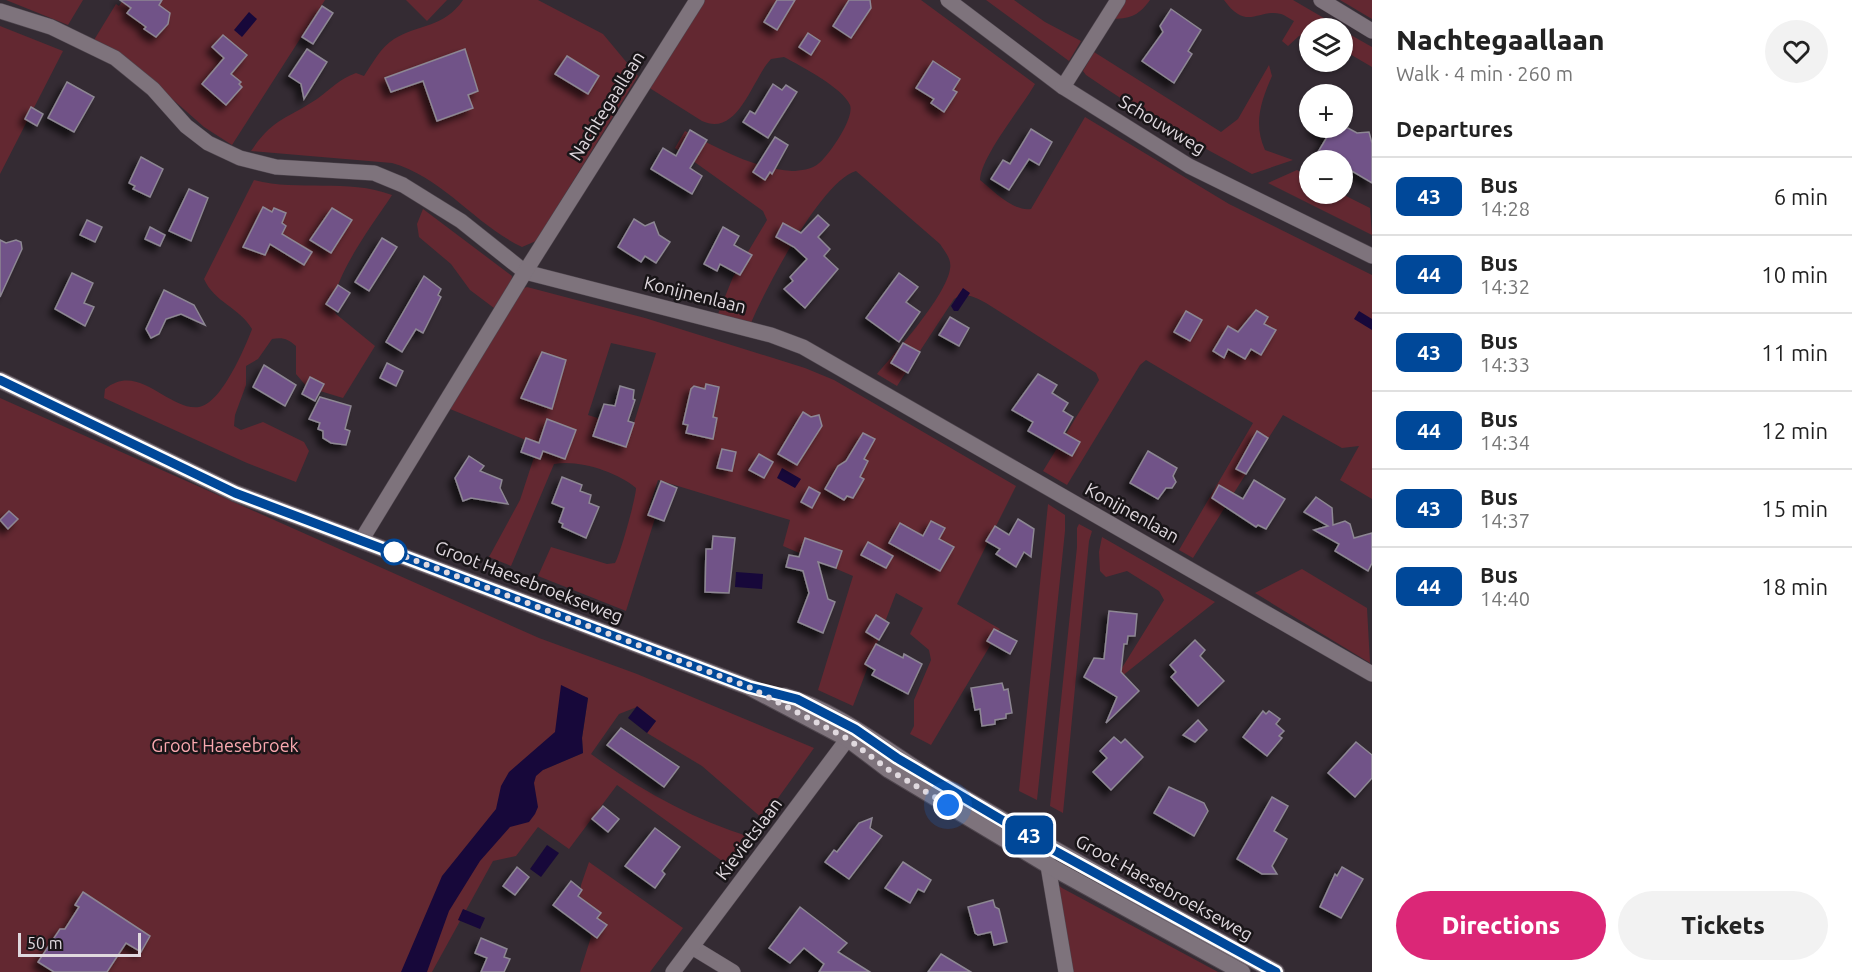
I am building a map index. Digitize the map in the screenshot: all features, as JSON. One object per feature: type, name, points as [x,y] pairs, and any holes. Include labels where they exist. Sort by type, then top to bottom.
[{"type":"street","name":"Nachtegaallaan","points":[[362,539],[525,272],[697,0]]},
{"type":"street","name":"Schouwweg","points":[[948,0],[1063,87],[1190,166],[1372,256]]},
{"type":"street","points":[[1063,87],[1118,0]]},
{"type":"street","points":[[1321,0],[1372,31]]},
{"type":"street","name":"Konijnenlaan","points":[[0,11],[51,27],[115,58],[134,71],[186,126],[208,143],[240,159],[276,167],[374,173],[403,185],[461,221],[525,272],[771,335],[803,347],[1372,674]]},
{"type":"street","name":"Groot Haesebroekseweg","points":[[0,380],[235,493],[362,539],[749,687],[851,734],[897,758],[1046,846],[1266,970]]},
{"type":"street","name":"Groot Haesebroekseweg","points":[[851,734],[889,770],[1046,864],[1242,972]]},
{"type":"street","name":"Kievietslaan","points":[[673,972],[851,734]]},
{"type":"street","points":[[1046,846],[1046,864],[1066,972]]},
{"type":"street","points":[[692,947],[733,972]]},
{"type":"green space","points":[[6,0],[83,0],[68,25]]},
{"type":"green space","points":[[123,0],[325,0],[232,145],[204,127],[144,74],[94,40],[116,4],[119,6]]},
{"type":"green space","points":[[406,0],[447,0],[427,21]]},
{"type":"green space","points":[[463,0],[538,0],[603,34],[638,76],[536,241],[522,247],[489,226],[428,179],[392,163],[251,151],[274,125],[317,99],[335,84],[356,73],[364,76],[389,42],[448,16]]},
{"type":"green space","points":[[704,0],[921,0],[1035,84],[994,145],[982,170],[980,180],[1010,204],[1031,209],[1085,117],[1229,204],[1372,275],[1372,499],[1340,480],[1359,446],[1342,448],[1283,415],[1193,558],[1179,550],[1253,423],[1146,360],[1140,365],[1067,485],[1043,471],[1099,380],[1096,373],[986,303],[966,296],[954,299],[897,386],[877,374],[940,294],[950,269],[950,262],[940,244],[856,171],[842,179],[811,215],[781,263],[751,323],[718,314],[733,277],[767,220],[763,211],[675,148],[685,131],[750,162],[778,169],[799,171],[818,164],[834,146],[849,119],[850,105],[846,98],[821,78],[784,57],[771,59],[735,114],[715,124],[702,121],[648,87]]},
{"type":"green space","points":[[986,0],[1014,0],[1045,22],[1081,41],[1069,61]]},
{"type":"green space","points":[[1125,0],[1150,0],[1135,15],[1114,19]]},
{"type":"green space","points":[[1224,0],[1293,0],[1324,18],[1299,18],[1299,36],[1288,46],[1282,41],[1294,21],[1273,13],[1246,17],[1232,10]]},
{"type":"green space","points":[[1340,0],[1372,0],[1372,19]]},
{"type":"green space","points":[[0,26],[63,51],[0,174]]},
{"type":"green space","points":[[1353,36],[1372,47],[1372,67],[1353,56]]},
{"type":"green space","points":[[1094,52],[1221,132],[1238,119],[1269,65],[1272,76],[1260,113],[1261,140],[1265,150],[1293,160],[1252,174],[1188,139],[1086,75],[1083,71]]},
{"type":"green space","points":[[1297,170],[1299,171],[1299,198],[1268,183]]},
{"type":"green space","points":[[254,180],[289,185],[358,187],[392,195],[364,236],[337,288],[334,302],[336,314],[375,346],[343,398],[307,387],[296,374],[296,346],[285,339],[272,339],[258,359],[246,366],[246,385],[235,415],[234,426],[241,430],[263,422],[304,442],[309,451],[296,482],[247,463],[104,398],[105,389],[118,382],[130,381],[142,383],[176,402],[199,407],[207,404],[224,386],[252,329],[241,316],[214,294],[204,279]]},
{"type":"green space","points":[[1353,200],[1370,208],[1372,235],[1310,204],[1353,204]]},
{"type":"green space","points":[[423,209],[512,276],[511,282],[494,308],[470,290],[451,264],[419,237],[417,224]]},
{"type":"green space","points":[[527,287],[645,318],[805,368],[834,380],[1016,486],[957,604],[1000,629],[931,745],[910,734],[914,726],[914,700],[931,660],[929,650],[910,634],[923,608],[896,593],[853,706],[818,690],[853,576],[783,546],[790,520],[658,480],[648,511],[656,515],[626,611],[538,576],[551,547],[607,564],[615,563],[631,514],[636,488],[619,477],[597,468],[574,463],[554,464],[511,566],[489,557],[520,500],[538,445],[450,409],[522,289]],"holes":[[[611,343],[656,353],[632,429],[588,415]]]},
{"type":"green space","name":"Groot Haesebroek","points":[[0,398],[539,638],[637,674],[814,748],[763,819],[702,766],[647,733],[656,721],[637,707],[619,714],[591,754],[628,780],[667,802],[708,822],[750,837],[729,866],[617,785],[569,849],[538,827],[516,856],[493,861],[432,972],[0,972]],"holes":[[[583,696],[588,698],[582,738],[583,753],[543,770]]]},
{"type":"green space","points":[[1048,504],[1065,515],[1065,531],[1037,800],[1019,791]]},
{"type":"green space","points":[[1079,524],[1092,531],[1089,541],[1063,813],[1050,806]]},
{"type":"green space","points":[[1102,537],[1215,602],[1112,684],[1164,600],[1159,591],[1127,571],[1106,577],[1100,571],[1099,552]]},
{"type":"green space","points":[[1302,569],[1367,608],[1370,663],[1255,593]]},
{"type":"green space","points":[[589,862],[683,928],[650,972],[580,972],[591,937],[580,897],[581,885]]},
{"type":"green space","points":[[1056,883],[1062,888],[1218,972],[1073,972]]},
{"type":"shaded area","points":[[249,12],[257,19],[242,37],[234,30]]},
{"type":"shaded area","points":[[963,288],[970,293],[958,311],[954,311],[951,306]]},
{"type":"shaded area","points":[[1359,311],[1372,319],[1372,330],[1354,319]]},
{"type":"shaded area","points":[[782,468],[801,479],[795,488],[777,478]]},
{"type":"shaded area","points":[[736,572],[763,574],[762,589],[735,587]]},
{"type":"shaded area","points":[[561,685],[588,698],[582,738],[583,753],[543,770],[536,776],[534,783],[538,807],[535,814],[529,822],[510,827],[480,861],[449,911],[427,972],[401,972],[442,876],[496,809],[501,786],[509,772],[555,732]]},
{"type":"shaded area","points":[[637,706],[656,721],[647,733],[628,718]]},
{"type":"shaded area","points":[[547,845],[559,853],[541,877],[530,869]]},
{"type":"shaded area","points":[[463,909],[485,918],[480,929],[458,920]]},
{"type":"building","points":[[120,0],[162,0],[159,5],[170,13],[168,24],[156,37],[127,13],[131,8]]},
{"type":"building","points":[[777,0],[795,0],[777,30],[764,22]]},
{"type":"building","points":[[849,0],[870,0],[871,8],[851,38],[833,26]]},
{"type":"building","points":[[322,6],[333,13],[313,44],[302,37]]},
{"type":"building","points":[[1171,9],[1201,30],[1188,51],[1192,54],[1174,83],[1142,61],[1163,32],[1160,26]]},
{"type":"building","points":[[808,33],[820,41],[811,55],[799,47]]},
{"type":"building","points":[[223,35],[247,55],[231,74],[241,82],[239,84],[242,87],[226,105],[202,84],[224,58],[212,47]]},
{"type":"building","points":[[307,49],[327,62],[304,99],[301,84],[289,76]]},
{"type":"building","points":[[465,49],[478,91],[468,95],[473,108],[437,121],[423,81],[391,92],[385,78]]},
{"type":"building","points":[[567,56],[599,76],[588,94],[555,74]]},
{"type":"building","points":[[933,61],[960,79],[953,90],[957,92],[944,112],[931,103],[934,99],[916,88]]},
{"type":"building","points":[[67,82],[94,97],[74,132],[48,118]]},
{"type":"building","points":[[773,84],[782,90],[786,85],[797,92],[768,138],[743,122],[750,111],[755,114]]},
{"type":"building","points":[[31,107],[43,114],[37,126],[25,119]]},
{"type":"building","points":[[1031,129],[1052,142],[1039,165],[1029,159],[1009,190],[991,179],[1003,160],[1010,164]]},
{"type":"building","points":[[690,130],[707,140],[690,168],[702,176],[692,194],[651,169],[663,148],[676,156]]},
{"type":"building","points":[[1353,131],[1357,133],[1369,132],[1372,143],[1372,183],[1353,172],[1353,150],[1319,150],[1326,138],[1353,138]]},
{"type":"building","points":[[775,137],[788,145],[772,174],[770,172],[765,180],[753,172]]},
{"type":"building","points":[[141,157],[163,169],[150,197],[133,189],[135,186],[129,183]]},
{"type":"building","points":[[189,189],[208,198],[191,241],[169,231]]},
{"type":"building","points":[[263,207],[272,212],[274,208],[286,213],[282,223],[286,226],[282,234],[312,252],[304,265],[270,244],[265,255],[243,247]]},
{"type":"building","points":[[332,208],[352,220],[331,253],[310,240]]},
{"type":"building","points":[[818,215],[829,225],[818,237],[830,249],[824,256],[838,269],[805,308],[784,289],[793,281],[790,277],[807,259],[794,247],[776,237],[783,223],[801,233]]},
{"type":"building","points":[[634,219],[645,226],[654,222],[659,235],[670,242],[656,263],[645,256],[641,262],[618,247]]},
{"type":"building","points":[[87,220],[102,227],[95,242],[80,235]]},
{"type":"building","points":[[150,227],[165,235],[160,246],[145,239]]},
{"type":"building","points":[[723,227],[739,236],[734,245],[752,255],[740,275],[720,264],[717,271],[704,264]]},
{"type":"building","points":[[382,238],[397,247],[369,291],[355,282]]},
{"type":"building","points":[[0,240],[6,243],[16,240],[21,242],[22,249],[0,297]]},
{"type":"building","points":[[72,273],[93,283],[84,303],[94,307],[85,326],[55,309]]},
{"type":"building","points":[[899,273],[918,287],[906,302],[920,312],[899,342],[866,318]]},
{"type":"building","points":[[424,276],[441,289],[438,295],[441,297],[423,333],[416,329],[402,352],[386,342]]},
{"type":"building","points":[[338,285],[350,293],[338,312],[326,304]]},
{"type":"building","points":[[164,290],[194,305],[205,325],[181,314],[166,319],[159,334],[151,338],[146,329]]},
{"type":"building","points":[[1256,310],[1268,317],[1264,324],[1276,330],[1261,355],[1251,349],[1245,359],[1228,349],[1224,358],[1213,351],[1228,326],[1238,332]]},
{"type":"building","points":[[1186,311],[1202,320],[1190,341],[1174,332]]},
{"type":"building","points":[[950,317],[969,328],[959,346],[939,335]]},
{"type":"building","points":[[903,343],[920,352],[908,373],[891,363]]},
{"type":"building","points":[[542,352],[566,360],[552,409],[521,398]]},
{"type":"building","points":[[387,363],[403,371],[396,386],[380,378]]},
{"type":"building","points":[[264,365],[296,385],[285,406],[253,387]]},
{"type":"building","points":[[1038,374],[1057,385],[1052,393],[1068,403],[1063,411],[1073,417],[1064,433],[1080,442],[1072,456],[1028,431],[1033,422],[1012,410]]},
{"type":"building","points":[[310,377],[324,384],[315,401],[302,394]]},
{"type":"building","points":[[706,384],[719,387],[713,417],[717,418],[713,439],[686,433],[688,425],[683,424],[691,389],[694,386],[705,389]]},
{"type":"building","points":[[620,386],[634,390],[633,399],[635,400],[628,421],[634,423],[626,447],[593,436],[604,404],[615,406]]},
{"type":"building","points":[[320,397],[351,406],[345,429],[350,431],[346,445],[331,443],[323,438],[323,431],[318,429],[320,423],[309,419]]},
{"type":"building","points":[[803,412],[811,417],[819,415],[822,426],[797,465],[778,454]]},
{"type":"building","points":[[547,419],[576,430],[565,459],[543,451],[540,459],[521,452],[526,438],[539,443]]},
{"type":"building","points":[[1257,431],[1268,438],[1246,474],[1236,469]]},
{"type":"building","points":[[863,433],[875,439],[864,459],[868,461],[860,477],[864,479],[853,498],[847,496],[844,500],[825,489],[838,466],[846,461]]},
{"type":"building","points":[[722,449],[736,452],[732,471],[717,468]]},
{"type":"building","points":[[1148,451],[1177,468],[1173,476],[1176,482],[1172,488],[1166,488],[1158,499],[1130,483]]},
{"type":"building","points":[[759,454],[773,462],[764,478],[749,470]]},
{"type":"building","points":[[469,456],[484,466],[480,471],[502,480],[500,488],[508,504],[471,498],[463,501],[455,478]]},
{"type":"building","points":[[562,477],[582,485],[580,491],[591,495],[589,503],[599,507],[586,538],[562,527],[563,524],[559,522],[564,508],[552,503]]},
{"type":"building","points":[[1254,480],[1285,499],[1266,529],[1258,525],[1256,527],[1212,498],[1219,485],[1243,499]]},
{"type":"building","points":[[661,481],[677,488],[664,521],[648,515]]},
{"type":"building","points":[[809,487],[820,493],[812,508],[801,502]]},
{"type":"building","points":[[1316,497],[1332,508],[1333,525],[1345,521],[1350,524],[1354,538],[1372,533],[1372,563],[1368,571],[1335,551],[1339,544],[1314,530],[1328,526],[1304,512]]},
{"type":"building","points":[[9,511],[18,519],[8,529],[0,520]]},
{"type":"building","points":[[1018,519],[1034,529],[1031,557],[1024,552],[1016,567],[996,554],[1000,549],[986,541],[995,526],[1009,535]]},
{"type":"building","points":[[931,521],[945,528],[939,539],[954,547],[940,571],[889,543],[900,523],[923,536]]},
{"type":"building","points":[[713,536],[735,538],[729,593],[705,592],[706,549],[712,549]]},
{"type":"building","points":[[805,538],[842,551],[836,568],[818,562],[828,599],[835,602],[823,633],[798,622],[809,593],[803,571],[786,567],[789,555],[799,557]]},
{"type":"building","points":[[868,542],[893,556],[886,568],[861,555]]},
{"type":"building","points":[[1109,611],[1137,614],[1135,636],[1128,636],[1127,644],[1124,644],[1121,672],[1139,691],[1106,723],[1117,697],[1084,677],[1094,658],[1104,659]]},
{"type":"building","points":[[876,615],[889,623],[879,640],[866,632]]},
{"type":"building","points":[[994,629],[1017,641],[1010,654],[987,641]]},
{"type":"building","points":[[1195,640],[1205,650],[1200,656],[1224,681],[1198,706],[1171,677],[1176,672],[1170,665]]},
{"type":"building","points":[[876,644],[903,658],[904,654],[922,664],[908,694],[872,675],[875,670],[865,664]]},
{"type":"building","points":[[1002,683],[1004,690],[1008,689],[1012,713],[1006,714],[1006,718],[995,720],[995,724],[982,726],[980,709],[975,710],[971,688]]},
{"type":"building","points":[[1263,711],[1266,714],[1269,711],[1280,719],[1276,724],[1284,731],[1279,736],[1282,738],[1267,756],[1243,737]]},
{"type":"building","points":[[1198,720],[1207,730],[1195,742],[1183,735]]},
{"type":"building","points":[[621,728],[679,767],[664,787],[607,745]]},
{"type":"building","points":[[1114,737],[1121,743],[1125,739],[1143,757],[1111,790],[1093,772],[1107,758],[1100,751]]},
{"type":"building","points":[[1356,742],[1372,755],[1372,778],[1355,797],[1328,773]]},
{"type":"building","points":[[1169,787],[1204,803],[1208,811],[1194,836],[1154,813]]},
{"type":"building","points":[[1272,797],[1288,806],[1274,831],[1287,839],[1272,866],[1277,874],[1262,874],[1237,859]]},
{"type":"building","points":[[603,806],[619,819],[608,832],[592,819]]},
{"type":"building","points":[[872,818],[870,828],[882,836],[849,879],[825,862],[834,850],[837,852],[859,823]]},
{"type":"building","points":[[655,828],[680,847],[662,871],[665,874],[655,888],[625,866]]},
{"type":"building","points":[[903,862],[931,880],[924,892],[918,889],[910,903],[885,888]]},
{"type":"building","points":[[517,867],[529,877],[515,895],[503,886]]},
{"type":"building","points":[[1342,867],[1363,879],[1341,918],[1320,907],[1335,874],[1337,876]]},
{"type":"building","points":[[571,881],[582,890],[578,896],[601,913],[597,918],[607,925],[597,938],[553,905]]},
{"type":"building","points":[[83,892],[150,936],[141,952],[126,943],[107,972],[54,972],[38,962],[60,929],[65,929],[79,907],[75,905]]},
{"type":"building","points":[[993,900],[995,907],[999,909],[1007,942],[994,945],[991,932],[978,935],[975,933],[968,907]]},
{"type":"building","points":[[800,907],[847,943],[838,952],[870,972],[819,972],[824,964],[804,948],[790,963],[769,948]]},
{"type":"building","points":[[481,938],[507,949],[504,957],[510,959],[504,972],[481,972],[487,958],[475,953]]},
{"type":"building","points":[[941,954],[971,972],[928,972]]},
{"type":"bus line","name":"43","points":[[0,380],[235,493],[362,539],[749,687],[797,699],[855,729],[897,758],[1046,846],[1276,972]]},
{"type":"route","points":[[394,552],[385,549],[749,687],[848,739],[889,770],[948,805]]}]
